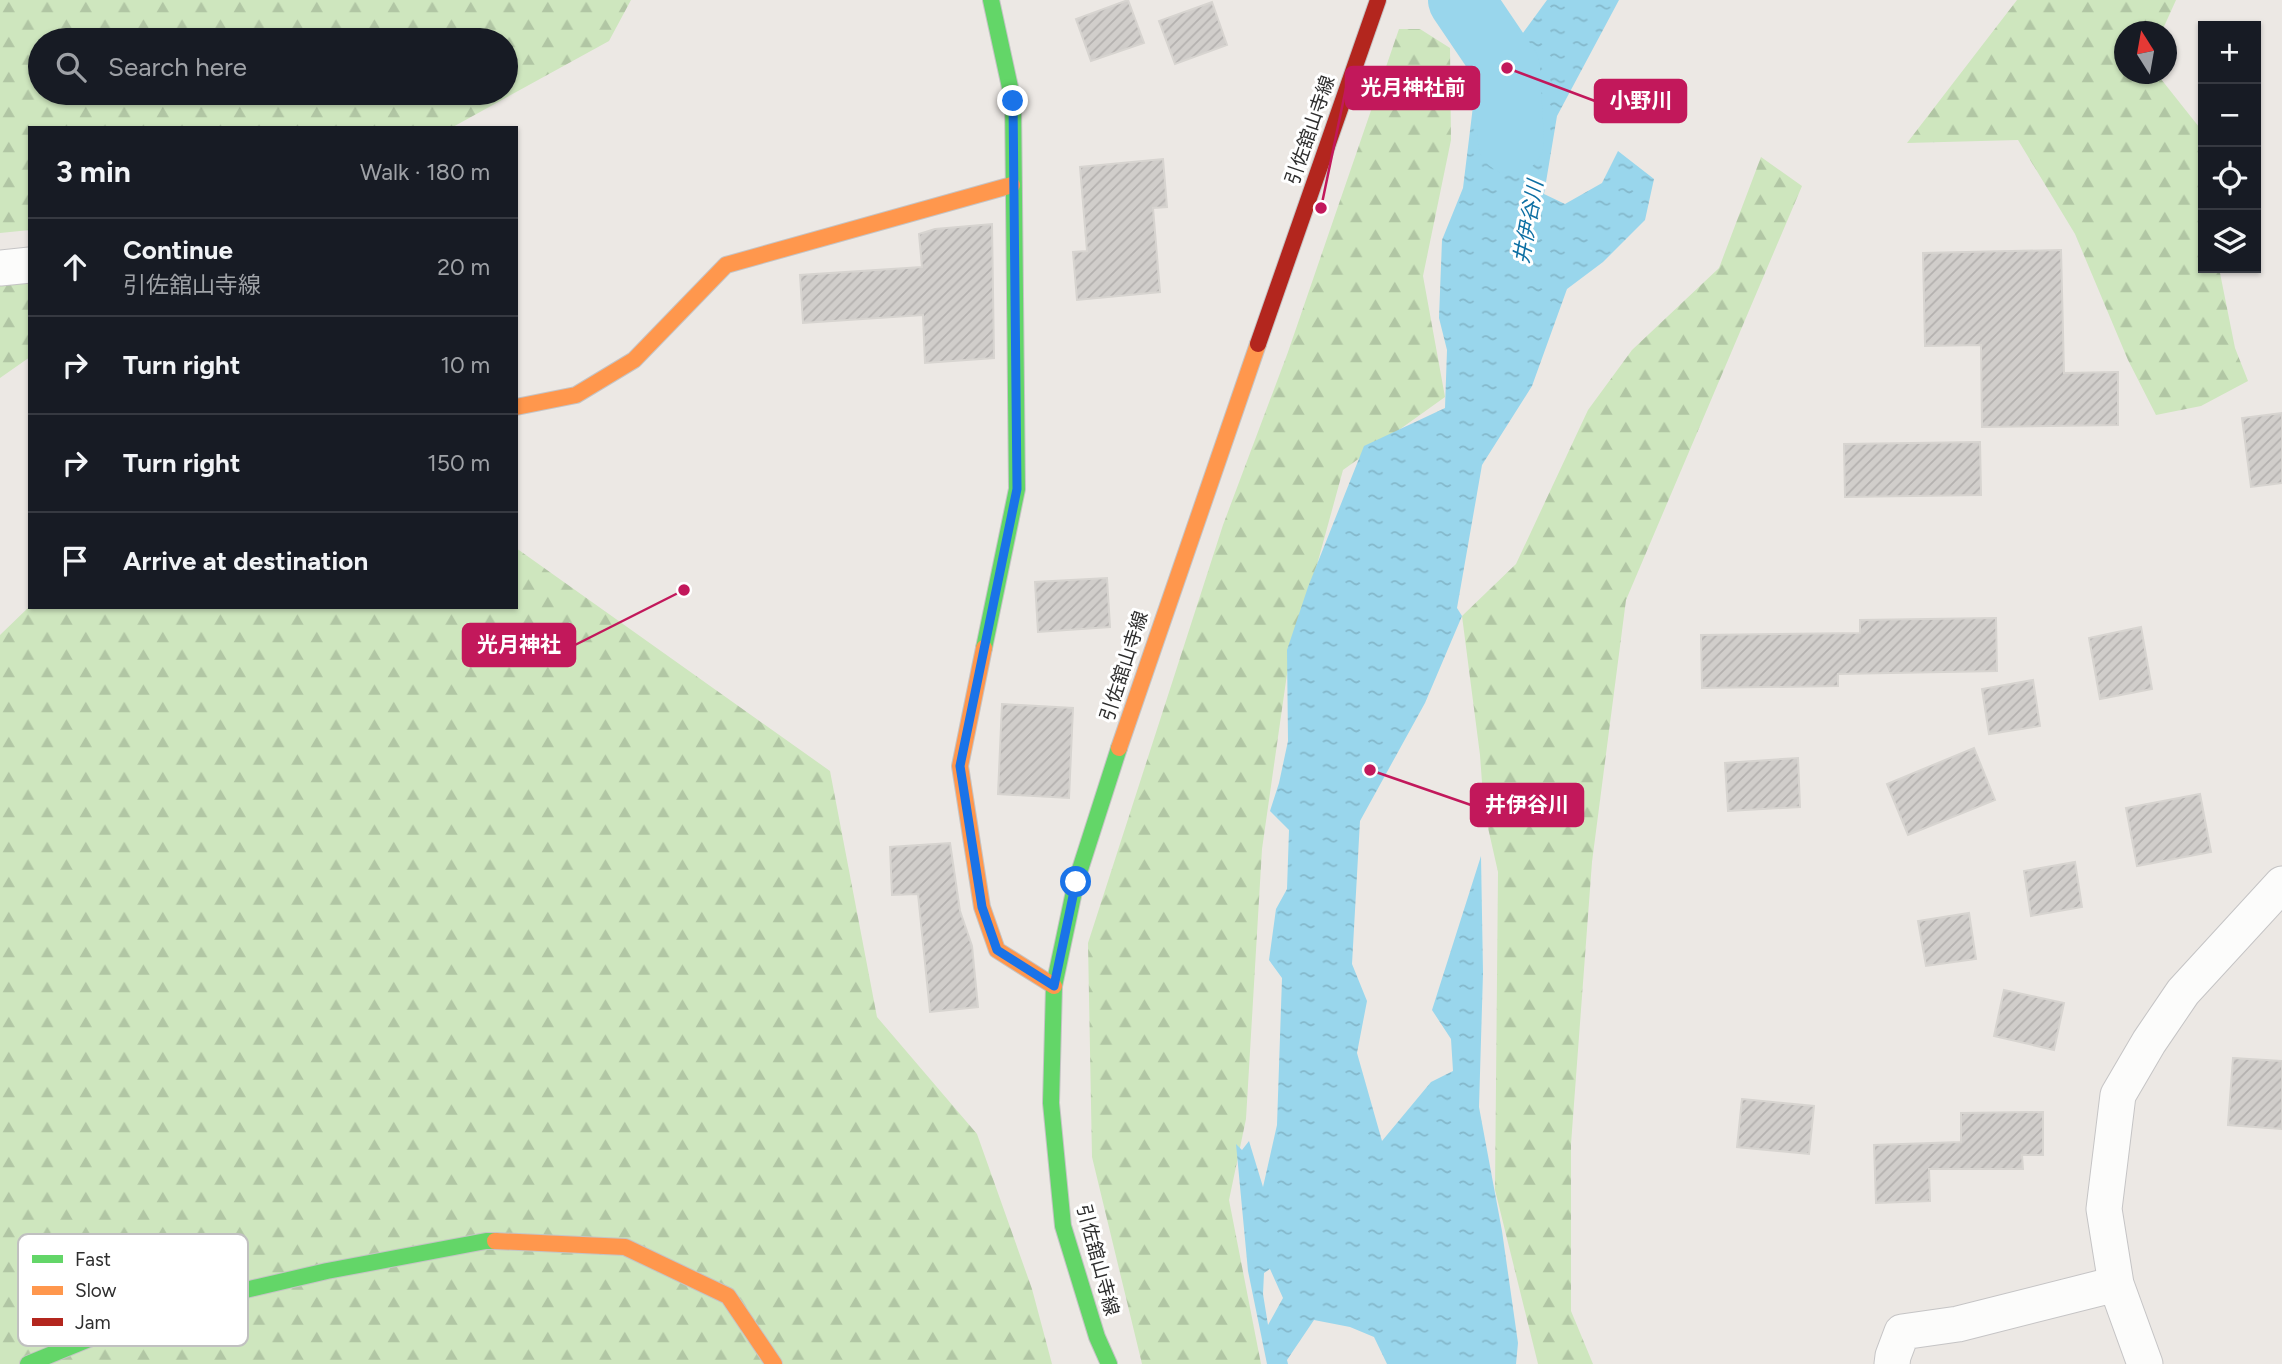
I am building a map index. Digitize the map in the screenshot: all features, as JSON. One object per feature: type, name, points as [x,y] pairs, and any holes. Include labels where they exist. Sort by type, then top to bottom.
[{"type":"street","points":[[991,0],[1013,101],[1017,489],[960,766],[982,907],[997,950],[1054,986]]},
{"type":"street","name":"引佐舘山寺線","points":[[1109,1364],[1097,1337],[1063,1226],[1051,1103],[1054,986],[1076,882],[1149,658],[1377,4]]},
{"type":"street","points":[[518,407],[576,395],[634,360],[726,265],[1012,185]]},
{"type":"street","points":[[0,268],[28,265]]},
{"type":"street","points":[[2145,1364],[2116,1284],[2104,1209],[2118,1095],[2183,992],[2282,884]]},
{"type":"street","points":[[248,1289],[327,1271],[486,1241],[625,1247],[728,1296],[775,1364]]},
{"type":"street","points":[[1892,1364],[1902,1332],[1958,1324],[2116,1284]]},
{"type":"street","points":[[28,1364],[72,1346]]},
{"type":"green space","points":[[0,0],[631,0],[609,41],[518,91],[518,28],[28,28],[28,105],[493,105],[455,126],[28,126],[28,230],[0,233]]},
{"type":"green space","points":[[2017,0],[2176,0],[2167,21],[2114,21],[2114,84],[2165,84],[2198,126],[2198,273],[2220,273],[2235,348],[2248,381],[2201,406],[2156,415],[2128,360],[2075,234],[2018,140],[1907,143]]},
{"type":"green space","points":[[1399,29],[1420,29],[1450,48],[1451,140],[1423,276],[1445,397],[1343,470],[1287,674],[1262,849],[1246,1119],[1229,1200],[1261,1364],[1142,1364],[1092,1157],[1088,943],[1223,525],[1288,352]]},
{"type":"green space","points":[[1761,157],[1802,186],[1626,600],[1592,862],[1571,1144],[1571,1311],[1593,1364],[1538,1364],[1495,1190],[1498,872],[1484,810],[1480,755],[1462,616],[1516,564],[1588,410],[1632,350],[1719,268]]},
{"type":"green space","points":[[28,277],[28,358],[0,378],[0,282]]},
{"type":"green space","points":[[518,549],[830,771],[877,1017],[977,1134],[1032,1289],[1052,1364],[0,1364],[0,635],[28,608],[518,609]]},
{"type":"water","points":[[1547,0],[1619,0],[1557,116],[1544,194],[1565,204],[1602,183],[1618,151],[1654,179],[1645,220],[1603,262],[1567,289],[1532,386],[1482,465],[1457,608],[1462,616],[1425,703],[1360,821],[1352,964],[1367,1001],[1357,1053],[1382,1141],[1431,1082],[1453,1071],[1451,1039],[1432,1010],[1481,856],[1483,973],[1479,1107],[1502,1231],[1518,1343],[1516,1364],[1387,1364],[1374,1337],[1350,1327],[1314,1320],[1287,1360],[1288,1364],[1267,1364],[1248,1271],[1236,1144],[1242,1150],[1249,1141],[1263,1187],[1277,1125],[1282,978],[1269,960],[1276,909],[1287,889],[1289,830],[1270,811],[1288,741],[1287,650],[1308,587],[1364,446],[1445,408],[1447,350],[1439,318],[1442,240],[1463,188],[1479,57],[1512,48]],"holes":[[[1270,1269],[1283,1298],[1268,1325],[1263,1294],[1264,1273]]]},
{"type":"building","points":[[1128,0],[1144,43],[1091,61],[1076,19]]},
{"type":"building","points":[[1212,2],[1227,45],[1175,64],[1159,21]]},
{"type":"building","points":[[1163,159],[1167,207],[1153,208],[1160,292],[1077,300],[1073,252],[1087,251],[1080,167]]},
{"type":"building","points":[[992,224],[994,358],[925,363],[923,315],[803,323],[800,275],[922,267],[919,234],[935,229]]},
{"type":"building","points":[[2061,250],[2064,373],[2118,372],[2118,425],[1982,427],[1981,345],[1925,346],[1923,253]]},
{"type":"building","points":[[2282,413],[2282,483],[2251,487],[2242,418]]},
{"type":"building","points":[[1980,442],[1981,495],[1845,497],[1844,444]]},
{"type":"building","points":[[1107,578],[1110,627],[1038,632],[1035,582]]},
{"type":"building","points":[[1996,618],[1997,671],[1838,674],[1838,686],[1702,688],[1701,635],[1860,633],[1860,620]]},
{"type":"building","points":[[2141,627],[2152,689],[2100,699],[2089,638]]},
{"type":"building","points":[[2033,680],[2040,726],[1989,734],[1982,689]]},
{"type":"building","points":[[1002,704],[1073,708],[1069,798],[998,794]]},
{"type":"building","points":[[1974,748],[1995,800],[1908,835],[1887,784]]},
{"type":"building","points":[[1798,758],[1800,807],[1728,811],[1725,763]]},
{"type":"building","points":[[2200,794],[2211,852],[2137,866],[2126,808]]},
{"type":"building","points":[[950,843],[960,911],[972,946],[978,1007],[930,1012],[918,894],[892,895],[890,847]]},
{"type":"building","points":[[2075,862],[2082,907],[2031,916],[2024,871]]},
{"type":"building","points":[[1969,913],[1976,959],[1926,966],[1918,921]]},
{"type":"building","points":[[2004,990],[2064,1003],[2054,1050],[1994,1036]]},
{"type":"building","points":[[2233,1058],[2282,1061],[2282,1129],[2228,1125]]},
{"type":"building","points":[[1742,1099],[1814,1106],[1809,1154],[1737,1147]]},
{"type":"building","points":[[2043,1112],[2043,1155],[2022,1155],[2023,1169],[1929,1169],[1930,1201],[1876,1203],[1874,1145],[1961,1142],[1961,1113]]},
{"type":"waterway","points":[[1461,0],[1507,68],[1511,141]]},
{"type":"traffic: fast","points":[[984,648],[1017,489],[1013,101],[991,0]]},
{"type":"traffic: fast","points":[[1109,1364],[1097,1337],[1063,1226],[1051,1103],[1054,986],[1076,882],[1119,748]]},
{"type":"traffic: fast","points":[[248,1289],[327,1271],[495,1241]]},
{"type":"traffic: fast","points":[[28,1364],[72,1346]]},
{"type":"traffic: slow","points":[[518,407],[576,395],[634,360],[726,265],[1012,185]]},
{"type":"traffic: slow","points":[[1119,748],[1258,344]]},
{"type":"traffic: slow","points":[[984,648],[960,766],[982,907],[997,950],[1054,986]]},
{"type":"traffic: slow","points":[[495,1241],[625,1247],[728,1296],[774,1364]]},
{"type":"traffic: jam","points":[[1258,344],[1378,0]]},
{"type":"place","name":"小野川","points":[[1507,68]]},
{"type":"place","name":"光月神社前","points":[[1321,208]]},
{"type":"place","name":"光月神社","points":[[684,590]]},
{"type":"place","name":"井伊谷川","points":[[1370,770]]},
{"type":"route","points":[[1013,101],[1017,489],[960,766],[982,907],[997,950],[1054,986],[1076,882]]}]
